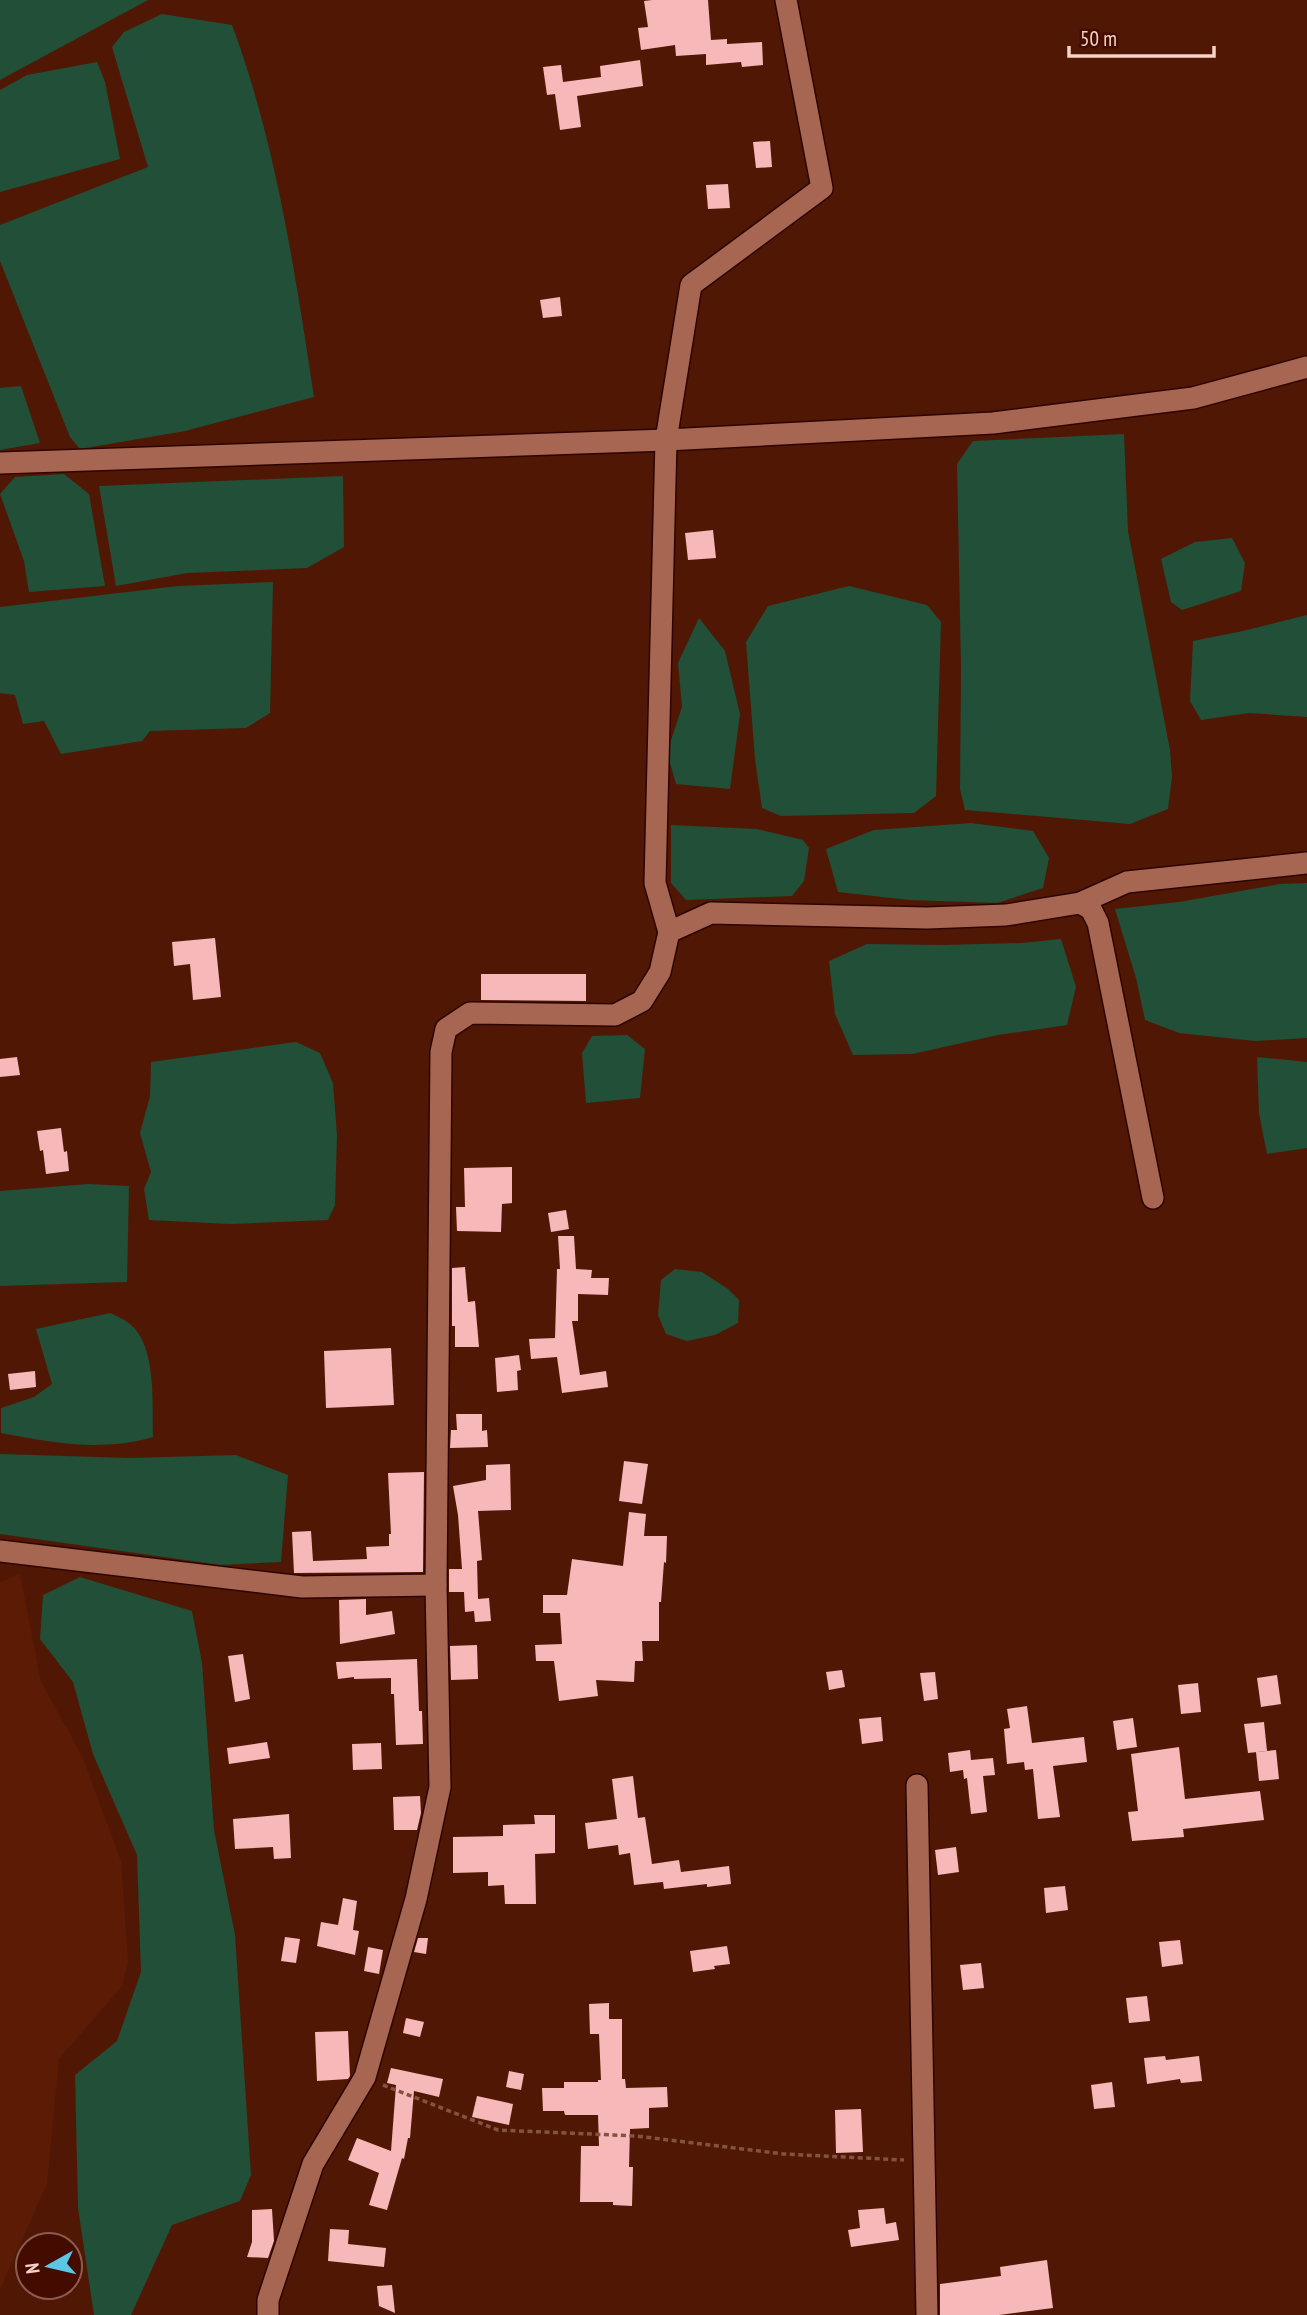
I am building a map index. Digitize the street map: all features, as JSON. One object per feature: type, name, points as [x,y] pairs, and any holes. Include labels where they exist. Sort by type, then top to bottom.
[{"type":"street","points":[[268,2315],[268,2300],[313,2164],[365,2077],[416,1899],[440,1787],[436,1585],[441,1052],[446,1029],[470,1013],[615,1015],[642,1001],[660,972],[669,932],[655,883],[666,440],[691,285],[822,188],[786,0]]},
{"type":"street","points":[[0,463],[666,440],[993,423],[1193,398],[1307,367]]},
{"type":"street","points":[[669,932],[711,913],[927,918],[1006,915],[1080,903],[1127,882],[1307,863]]},
{"type":"street","points":[[1080,903],[1091,909],[1098,923],[1153,1198]]},
{"type":"street","points":[[0,1551],[302,1587],[436,1585]]},
{"type":"street","points":[[917,1785],[927,2315]]},
{"type":"path","points":[[365,2077],[498,2130],[636,2136],[784,2154],[925,2160]]},
{"type":"shaded area","points":[[0,0],[148,0],[0,80]]},
{"type":"shaded area","points":[[162,14],[232,25],[261,115],[272,162],[291,255],[314,397],[185,431],[80,449],[70,437],[0,261],[0,225],[148,167],[112,47],[124,32]]},
{"type":"shaded area","points":[[97,62],[105,82],[120,159],[0,192],[0,90],[27,75]]},
{"type":"shaded area","points":[[21,386],[40,443],[0,450],[0,388]]},
{"type":"shaded area","points":[[1124,434],[1128,531],[1170,750],[1172,777],[1168,809],[1130,824],[965,810],[960,789],[961,668],[957,464],[973,441]]},
{"type":"shaded area","points":[[64,474],[89,494],[105,586],[29,592],[24,561],[0,494],[15,477]]},
{"type":"shaded area","points":[[343,476],[344,547],[307,568],[187,573],[116,586],[99,486]]},
{"type":"shaded area","points":[[1232,538],[1245,563],[1241,591],[1182,610],[1171,602],[1161,559],[1195,542]]},
{"type":"shaded area","points":[[273,582],[270,713],[246,728],[150,731],[142,741],[61,754],[44,721],[23,724],[15,695],[0,693],[0,607],[178,586]]},
{"type":"shaded area","points":[[849,586],[927,605],[941,622],[936,796],[914,813],[781,816],[762,808],[755,759],[746,642],[768,606]]},
{"type":"shaded area","points":[[1307,615],[1307,717],[1249,713],[1201,720],[1190,701],[1193,641]]},
{"type":"shaded area","points":[[699,618],[725,651],[740,714],[730,789],[676,784],[667,752],[682,707],[678,663]]},
{"type":"shaded area","points":[[971,823],[1033,831],[1049,858],[1043,888],[997,903],[909,900],[838,892],[826,849],[874,830]]},
{"type":"shaded area","points":[[671,825],[757,829],[803,840],[809,848],[804,881],[792,896],[686,900],[671,883]]},
{"type":"shaded area","points":[[1307,883],[1307,1038],[1255,1041],[1179,1033],[1145,1020],[1136,978],[1115,909],[1179,902],[1280,884]]},
{"type":"shaded area","points":[[1061,939],[1076,987],[1067,1025],[998,1035],[912,1054],[853,1055],[835,1014],[829,961],[867,944],[944,945]]},
{"type":"shaded area","points":[[627,1035],[645,1049],[640,1098],[586,1103],[582,1053],[592,1036]]},
{"type":"shaded area","points":[[296,1042],[320,1053],[333,1083],[337,1135],[335,1205],[328,1220],[230,1224],[149,1220],[144,1189],[151,1172],[140,1133],[150,1096],[151,1062]]},
{"type":"shaded area","points":[[1257,1057],[1307,1062],[1307,1148],[1267,1154],[1259,1113]]},
{"type":"shaded area","points":[[88,1184],[129,1186],[127,1282],[0,1286],[0,1191]]},
{"type":"shaded area","points":[[675,1269],[702,1272],[728,1289],[739,1300],[738,1323],[715,1335],[687,1341],[666,1334],[658,1315],[661,1280]]},
{"type":"shaded area","points":[[110,1313],[130,1324],[145,1346],[151,1376],[153,1437],[134,1442],[96,1445],[58,1443],[1,1433],[1,1408],[34,1397],[52,1384],[36,1329]]},
{"type":"shaded area","points":[[0,1454],[129,1458],[236,1455],[288,1475],[281,1562],[221,1565],[0,1534]]},
{"type":"shaded area","points":[[20,1574],[41,1682],[82,1756],[121,1861],[128,1961],[122,1986],[59,2059],[47,2184],[26,2231],[14,2231],[14,2258],[0,2289],[0,1582]]},
{"type":"shaded area","points":[[80,1577],[192,1611],[202,1663],[214,1830],[235,1935],[251,2175],[240,2201],[172,2225],[131,2315],[94,2315],[84,2231],[81,2231],[78,2208],[75,2075],[117,2041],[141,1972],[137,1855],[93,1754],[73,1682],[40,1639],[43,1595]]},
{"type":"building","points":[[708,0],[711,40],[727,39],[727,44],[762,42],[763,65],[742,67],[741,62],[706,65],[706,54],[676,56],[675,45],[641,50],[638,28],[648,27],[644,1]]},
{"type":"building","points":[[640,60],[643,86],[577,96],[581,127],[560,130],[555,94],[547,95],[543,67],[561,65],[563,82],[601,77],[600,66]]},
{"type":"building","points":[[770,141],[772,167],[756,168],[753,142]]},
{"type":"building","points":[[728,184],[730,208],[708,209],[706,185]]},
{"type":"building","points":[[560,297],[562,316],[543,318],[540,300]]},
{"type":"building","points":[[713,530],[716,558],[688,560],[685,533]]},
{"type":"building","points":[[215,938],[221,997],[193,1000],[190,964],[174,966],[172,942]]},
{"type":"building","points":[[481,974],[586,974],[586,1001],[481,1000]]},
{"type":"building","points":[[17,1057],[20,1075],[0,1077],[0,1059]]},
{"type":"building","points":[[61,1128],[69,1171],[46,1174],[37,1131]]},
{"type":"building","points":[[512,1167],[512,1203],[502,1204],[501,1232],[457,1231],[456,1207],[465,1207],[464,1168]]},
{"type":"building","points":[[566,1210],[569,1229],[551,1232],[548,1213]]},
{"type":"building","points":[[558,1236],[574,1236],[576,1269],[592,1270],[591,1278],[609,1278],[608,1295],[578,1294],[578,1321],[572,1321],[580,1375],[606,1371],[608,1387],[562,1393],[557,1357],[531,1359],[529,1339],[555,1338],[557,1269],[560,1269]]},
{"type":"building","points":[[465,1267],[468,1302],[475,1301],[479,1347],[455,1347],[455,1326],[452,1326],[452,1268]]},
{"type":"building","points":[[391,1348],[394,1405],[326,1408],[324,1351]]},
{"type":"building","points":[[519,1355],[521,1370],[517,1371],[518,1390],[497,1392],[495,1358]]},
{"type":"building","points":[[35,1371],[36,1387],[10,1390],[8,1374]]},
{"type":"building","points":[[456,1414],[482,1414],[482,1431],[487,1430],[488,1447],[450,1448],[451,1430],[457,1430]]},
{"type":"building","points":[[624,1461],[648,1464],[642,1504],[619,1501]]},
{"type":"building","points":[[510,1464],[511,1510],[478,1511],[482,1560],[477,1561],[478,1599],[489,1598],[491,1621],[475,1622],[474,1611],[465,1612],[464,1592],[449,1592],[449,1569],[462,1569],[453,1486],[486,1480],[486,1465]]},
{"type":"building","points":[[424,1472],[423,1572],[294,1573],[292,1532],[311,1531],[313,1561],[367,1559],[366,1547],[389,1546],[391,1534],[388,1473]]},
{"type":"building","points":[[629,1512],[646,1514],[644,1536],[667,1536],[666,1563],[664,1562],[659,1602],[659,1641],[642,1641],[643,1661],[635,1661],[634,1682],[596,1680],[598,1696],[559,1701],[554,1661],[536,1661],[535,1645],[562,1644],[560,1613],[543,1613],[543,1595],[567,1595],[572,1559],[623,1566]]},
{"type":"building","points":[[366,1599],[366,1615],[392,1611],[395,1634],[340,1644],[339,1600]]},
{"type":"building","points":[[477,1645],[478,1679],[451,1680],[450,1646]]},
{"type":"building","points":[[243,1654],[250,1699],[235,1702],[228,1656]]},
{"type":"building","points":[[417,1659],[423,1744],[396,1745],[391,1678],[338,1679],[336,1662]]},
{"type":"building","points":[[842,1670],[845,1687],[829,1690],[826,1672]]},
{"type":"building","points":[[935,1672],[938,1699],[924,1701],[920,1673]]},
{"type":"building","points":[[1277,1675],[1281,1704],[1261,1707],[1257,1678]]},
{"type":"building","points":[[1198,1683],[1201,1712],[1181,1714],[1178,1685]]},
{"type":"building","points":[[1027,1706],[1032,1743],[1084,1737],[1087,1762],[1053,1766],[1060,1817],[1038,1819],[1033,1769],[1025,1770],[1024,1762],[1007,1764],[1004,1729],[1010,1728],[1007,1709]]},
{"type":"building","points":[[881,1717],[883,1741],[862,1744],[859,1719]]},
{"type":"building","points":[[1133,1718],[1137,1747],[1117,1750],[1113,1721]]},
{"type":"building","points":[[1264,1722],[1267,1751],[1248,1753],[1244,1724]]},
{"type":"building","points":[[267,1742],[270,1758],[229,1764],[227,1748]]},
{"type":"building","points":[[381,1743],[382,1769],[353,1770],[352,1744]]},
{"type":"building","points":[[1179,1747],[1185,1799],[1260,1791],[1264,1820],[1183,1829],[1184,1837],[1132,1841],[1128,1812],[1138,1811],[1131,1754]]},
{"type":"building","points":[[970,1750],[971,1760],[993,1758],[995,1775],[983,1776],[987,1812],[971,1814],[967,1778],[964,1779],[963,1770],[950,1772],[948,1753]]},
{"type":"building","points":[[1276,1750],[1279,1779],[1259,1781],[1256,1752]]},
{"type":"building","points":[[633,1776],[638,1818],[645,1817],[652,1864],[679,1860],[681,1872],[729,1866],[731,1884],[664,1889],[663,1882],[634,1885],[630,1853],[619,1855],[618,1845],[588,1849],[585,1823],[617,1819],[612,1779]]},
{"type":"building","points":[[420,1796],[421,1813],[417,1830],[394,1830],[393,1797]]},
{"type":"building","points":[[289,1814],[291,1858],[274,1859],[273,1847],[235,1849],[233,1819]]},
{"type":"building","points":[[534,1815],[555,1815],[555,1853],[535,1854],[536,1904],[505,1904],[504,1885],[488,1886],[488,1872],[453,1873],[453,1837],[503,1836],[503,1825],[535,1824]]},
{"type":"building","points":[[956,1847],[959,1872],[938,1875],[935,1850]]},
{"type":"building","points":[[1065,1886],[1068,1910],[1046,1913],[1044,1888]]},
{"type":"building","points":[[343,1898],[357,1901],[353,1930],[359,1931],[355,1955],[317,1946],[321,1922],[338,1925]]},
{"type":"building","points":[[285,1937],[300,1939],[296,1963],[281,1961]]},
{"type":"building","points":[[418,1938],[428,1938],[426,1954],[414,1952]]},
{"type":"building","points":[[1180,1940],[1183,1964],[1162,1967],[1159,1942]]},
{"type":"building","points":[[727,1946],[730,1964],[693,1972],[690,1951]]},
{"type":"building","points":[[368,1947],[383,1950],[379,1974],[364,1971]]},
{"type":"building","points":[[981,1963],[984,1988],[963,1990],[960,1965]]},
{"type":"building","points":[[1147,1996],[1150,2021],[1129,2023],[1126,1998]]},
{"type":"building","points":[[609,2003],[609,2019],[622,2019],[622,2079],[625,2079],[626,2088],[667,2087],[668,2107],[649,2108],[649,2128],[630,2129],[632,2206],[613,2205],[613,2202],[580,2202],[581,2146],[599,2146],[598,2115],[565,2115],[564,2111],[543,2111],[542,2088],[564,2088],[564,2082],[601,2080],[599,2034],[590,2034],[589,2004]]},
{"type":"building","points":[[406,2018],[424,2022],[420,2037],[403,2033]]},
{"type":"building","points":[[348,2031],[350,2076],[348,2079],[317,2081],[315,2032]]},
{"type":"building","points":[[1165,2056],[1166,2060],[1199,2056],[1202,2081],[1181,2083],[1180,2079],[1147,2084],[1144,2058]]},
{"type":"building","points":[[391,2068],[443,2079],[439,2097],[414,2091],[410,2138],[387,2210],[369,2205],[379,2173],[348,2160],[357,2138],[391,2151],[396,2085],[387,2083]]},
{"type":"building","points":[[509,2071],[524,2074],[521,2090],[506,2087]]},
{"type":"building","points":[[1112,2082],[1115,2107],[1094,2109],[1091,2085]]},
{"type":"building","points":[[477,2096],[513,2104],[509,2125],[472,2117]]},
{"type":"building","points":[[861,2109],[863,2152],[836,2153],[835,2110]]},
{"type":"building","points":[[884,2208],[886,2224],[896,2222],[899,2240],[851,2247],[848,2230],[860,2228],[858,2210]]},
{"type":"building","points":[[272,2209],[274,2241],[268,2258],[247,2257],[252,2242],[252,2210]]},
{"type":"building","points":[[330,2229],[349,2230],[348,2244],[386,2248],[384,2267],[328,2261]]},
{"type":"building","points":[[1047,2260],[1053,2308],[999,2315],[940,2315],[940,2284],[1001,2276],[1000,2267]]},
{"type":"building","points":[[392,2285],[395,2313],[379,2306],[377,2286]]}]
